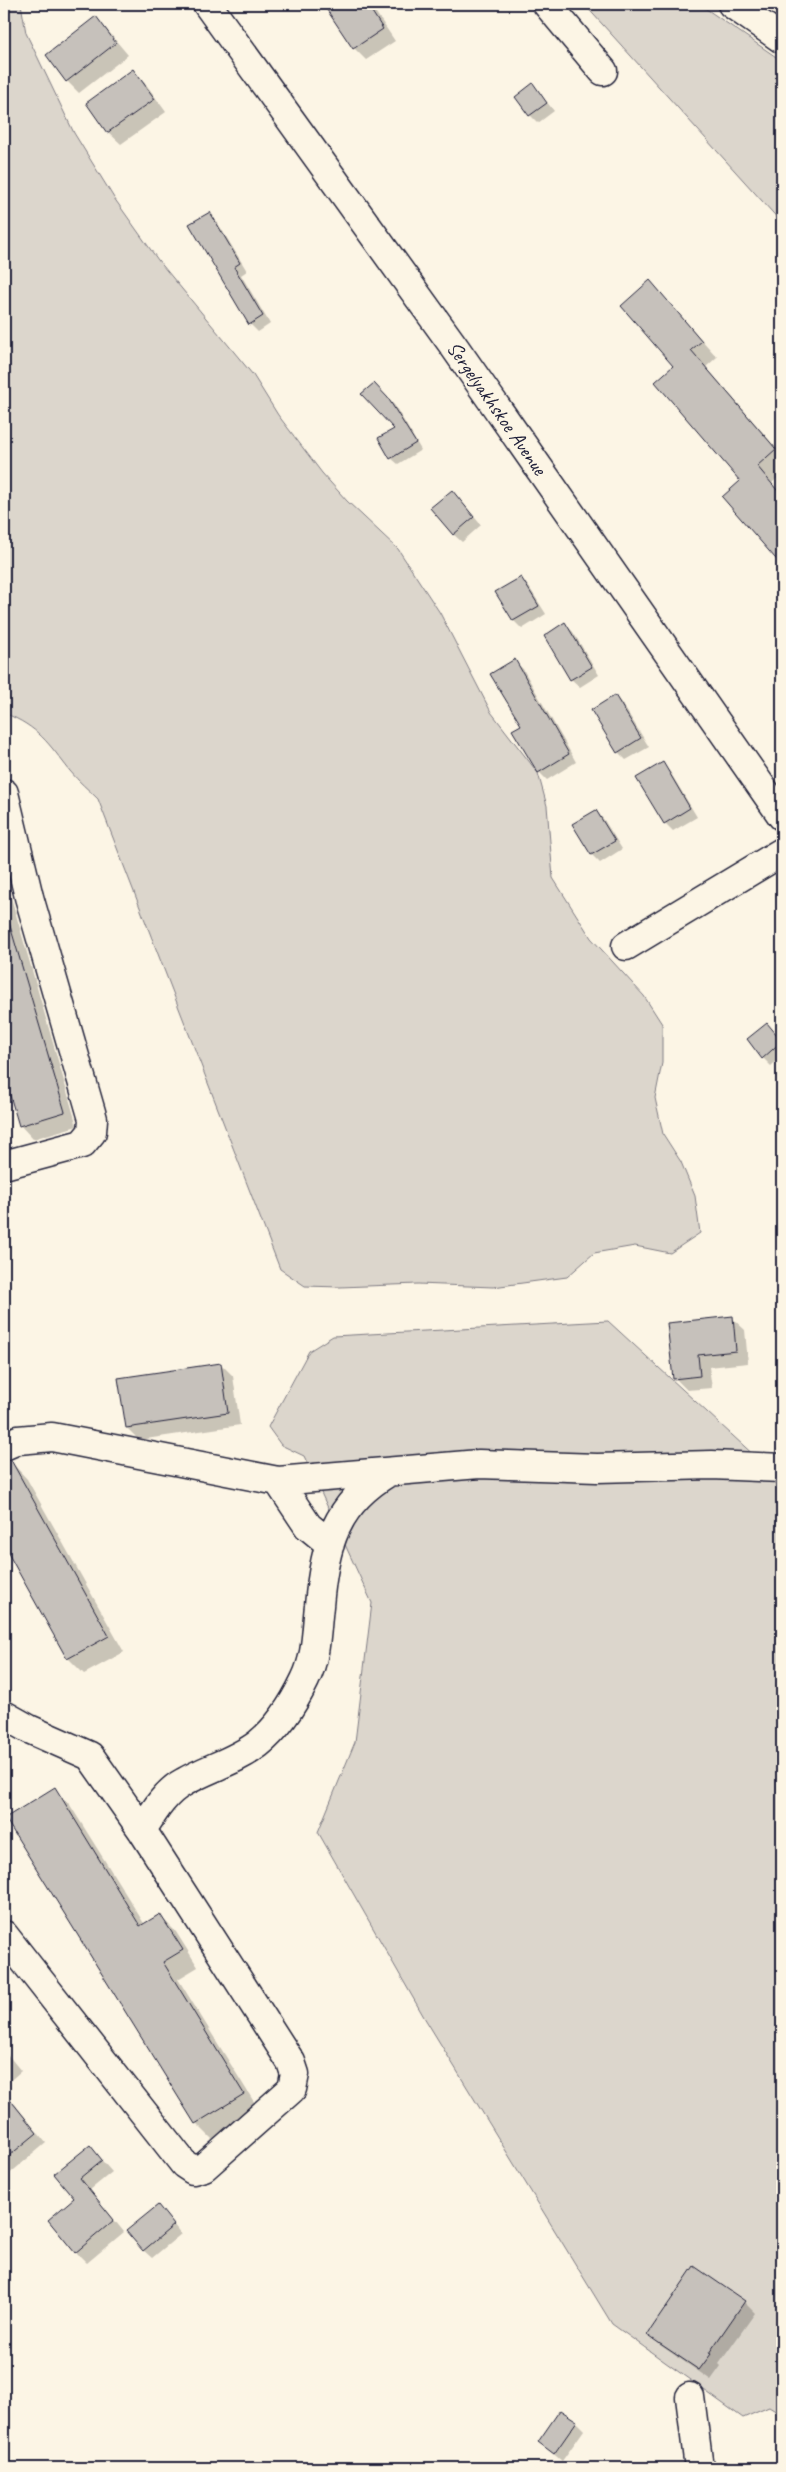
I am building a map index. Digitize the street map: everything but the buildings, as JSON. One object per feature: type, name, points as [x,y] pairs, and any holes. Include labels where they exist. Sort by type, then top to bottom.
[{"type":"main road","name":"Sergelyakhskoe Avenue","points":[[207,4],[453,345],[782,816]]},
{"type":"main road","points":[[547,4],[602,71]]},
{"type":"main road","points":[[732,4],[782,39]]},
{"type":"main road","points":[[4,793],[29,897],[93,1119],[92,1132],[82,1144],[4,1165]]},
{"type":"main road","points":[[626,946],[782,852]]},
{"type":"main road","points":[[4,1446],[18,1440],[52,1437],[278,1481],[479,1464],[597,1468],[712,1465],[782,1468]]},
{"type":"main road","points":[[142,1830],[159,1803],[183,1782],[220,1766],[258,1744],[283,1718],[306,1679],[317,1643],[323,1574],[330,1544],[338,1522],[357,1495],[390,1471]]},
{"type":"main road","points":[[278,1481],[308,1526],[330,1544]]},
{"type":"main road","points":[[4,1715],[29,1729],[90,1756],[142,1830],[290,2062],[295,2074],[292,2089],[204,2167],[193,2170],[184,2164],[4,1935]]},
{"type":"main road","points":[[690,2397],[699,2468]]},
{"type":"shaded area","points":[[4,4],[21,4],[26,33],[74,133],[114,198],[158,260],[253,375],[278,415],[322,473],[347,501],[398,549],[440,613],[491,712],[538,773],[547,806],[553,878],[591,938],[644,996],[662,1024],[662,1063],[655,1098],[663,1134],[681,1162],[695,1196],[700,1233],[670,1253],[635,1246],[594,1253],[567,1277],[493,1287],[418,1284],[340,1287],[305,1286],[280,1269],[98,799],[73,775],[42,737],[26,724],[4,713]]},
{"type":"shaded area","points":[[584,4],[699,4],[782,61],[782,223]]},
{"type":"shaded area","points":[[608,1321],[782,1481],[782,2415],[769,2407],[743,2418],[612,2324],[424,2017],[318,1832],[355,1742],[372,1603],[304,1456],[281,1445],[268,1427],[309,1351],[333,1336]]}]
